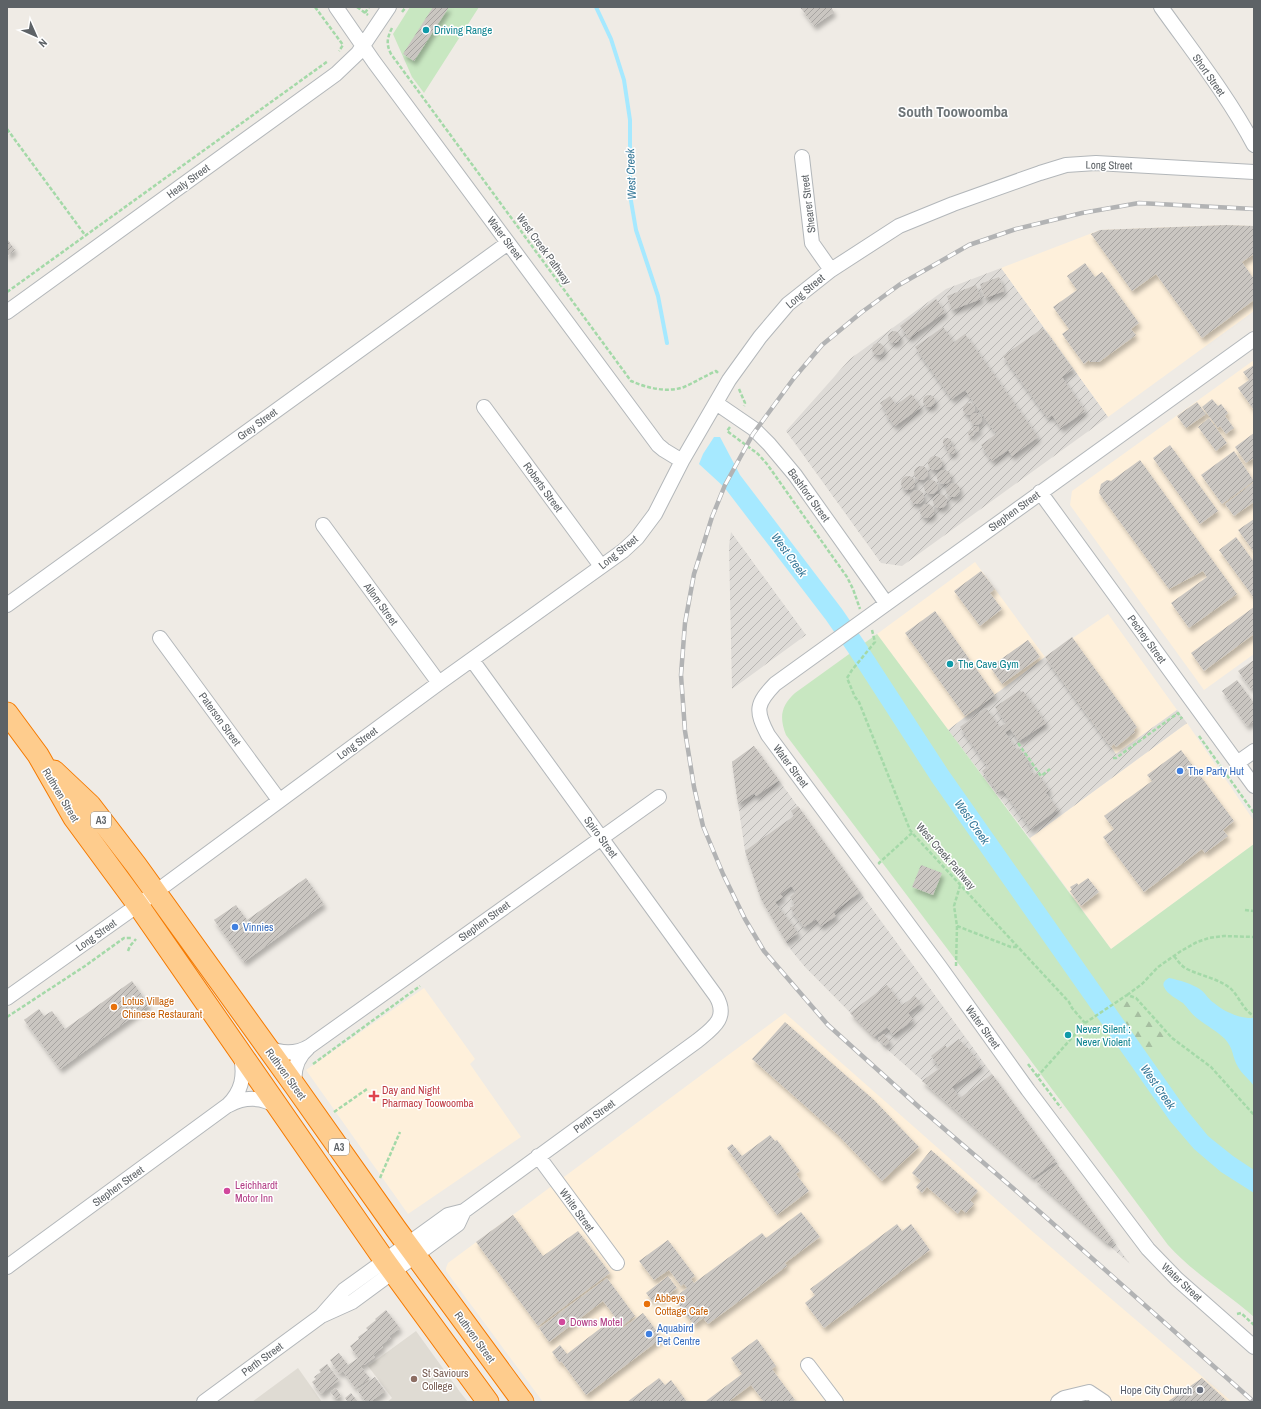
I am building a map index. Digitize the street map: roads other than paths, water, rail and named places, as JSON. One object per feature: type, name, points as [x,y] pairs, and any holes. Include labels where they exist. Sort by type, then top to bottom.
[{"type":"highway","name":"Ruthven Street","points":[[10,724],[38,755],[90,805],[155,892],[523,1402]]},
{"type":"highway","name":"Ruthven Street","points":[[38,755],[74,818],[138,905],[389,1266],[488,1402]]},
{"type":"street","name":"Water Street","points":[[336,7],[374,62],[658,445],[682,461]]},
{"type":"street","name":"Healy Street","points":[[7,312],[336,74],[353,59],[389,7]]},
{"type":"street","name":"Short Street","points":[[1161,7],[1249,123],[1254,145]]},
{"type":"street","name":"Shearer Street","points":[[802,157],[812,243],[831,270]]},
{"type":"street","name":"Long Street","points":[[7,998],[138,905],[439,683],[623,551],[637,538],[655,514],[682,461],[729,380],[760,336],[788,304],[831,270],[899,226],[953,204],[1066,165],[1096,163],[1254,172]]},
{"type":"street","name":"Grey Street","points":[[7,605],[508,243]]},
{"type":"street","name":"Stephen Street","points":[[775,684],[1254,339]]},
{"type":"street","name":"Bashford Street","points":[[716,403],[754,429],[769,444],[795,475],[886,603]]},
{"type":"street","name":"Roberts Street","points":[[484,407],[601,566]]},
{"type":"street","name":"Pechey Street","points":[[1040,492],[1254,786]]},
{"type":"street","name":"Allom Street","points":[[323,526],[439,683]]},
{"type":"street","name":"Paterson Street","points":[[160,638],[279,800]]},
{"type":"street","name":"Spiro Street","points":[[472,660],[716,996],[720,1007],[720,1018]]},
{"type":"street","name":"Water Street","points":[[775,684],[765,694],[759,708],[761,722],[768,735],[940,967],[1028,1090],[1148,1249],[1177,1279],[1254,1347]]},
{"type":"street","points":[[1237,763],[1254,751]]},
{"type":"street","name":"Stephen Street","points":[[266,1047],[289,1053],[300,1051],[310,1046],[659,797]]},
{"type":"street","name":"Perth Street","points":[[204,1402],[321,1316],[352,1302],[389,1266],[412,1250],[448,1215],[464,1211],[697,1041],[714,1028],[720,1018]]},
{"type":"street","name":"Stephen Street","points":[[295,1086],[294,1071],[296,1064],[302,1054],[310,1046]]},
{"type":"street","name":"Stephen Street","points":[[7,1267],[228,1105],[234,1099],[242,1084],[244,1068],[240,1053]]},
{"type":"street","name":"Stephen Street","points":[[228,1105],[240,1100],[252,1098],[268,1102],[280,1110]]},
{"type":"street","name":"White Street","points":[[538,1156],[617,1263]]},
{"type":"street","points":[[808,1365],[836,1402]]},
{"type":"street","points":[[1058,1402],[1064,1398],[1088,1392],[1104,1402]]},
{"type":"water","points":[[714,437],[720,437],[740,475],[842,609],[948,770],[1186,1109],[1208,1136],[1233,1156],[1254,1170],[1254,1193],[1221,1172],[1194,1149],[1170,1121],[932,782],[826,620],[724,487],[699,464],[703,454]]},
{"type":"water","points":[[1169,978],[1186,982],[1198,988],[1212,1002],[1228,1012],[1238,1016],[1254,1018],[1254,1086],[1241,1072],[1230,1046],[1225,1039],[1196,1017],[1183,1003],[1165,990],[1163,986],[1164,983]]},
{"type":"waterway","name":"West Creek","points":[[596,7],[611,39],[624,80],[630,120],[630,195],[636,230],[658,296],[667,343]]},
{"type":"railway","points":[[1254,209],[1139,203],[1082,213],[1016,229],[969,245],[899,285],[862,312],[822,345],[794,378],[753,434],[725,485],[712,517],[694,574],[685,623],[681,675],[685,731],[694,787],[703,826],[723,874],[745,919],[764,951],[828,1025],[1254,1402]]},
{"type":"place","name":"Driving Range","points":[[426,30]]},
{"type":"place","name":"The Cave Gym","points":[[950,664]]},
{"type":"place","name":"The Party Hut","points":[[1180,771]]},
{"type":"place","name":"Vinnies","points":[[235,927]]},
{"type":"place","name":"Lotus Village Chinese Restaurant","points":[[114,1007]]},
{"type":"place","name":"Never Silent : Never Violent","points":[[1068,1035]]},
{"type":"place","name":"Day and Night Pharmacy Toowoomba","points":[[374,1096]]},
{"type":"place","name":"Leichhardt Motor Inn","points":[[227,1191]]},
{"type":"place","name":"Abbeys Cottage Cafe","points":[[647,1304]]},
{"type":"place","name":"Downs Motel","points":[[562,1322]]},
{"type":"place","name":"Aquabird Pet Centre","points":[[649,1334]]},
{"type":"place","name":"St Saviours College","points":[[414,1379]]},
{"type":"place","name":"Hope City Church","points":[[1200,1390]]},
{"type":"district","name":"South Toowoomba","points":[[953,111]]}]
